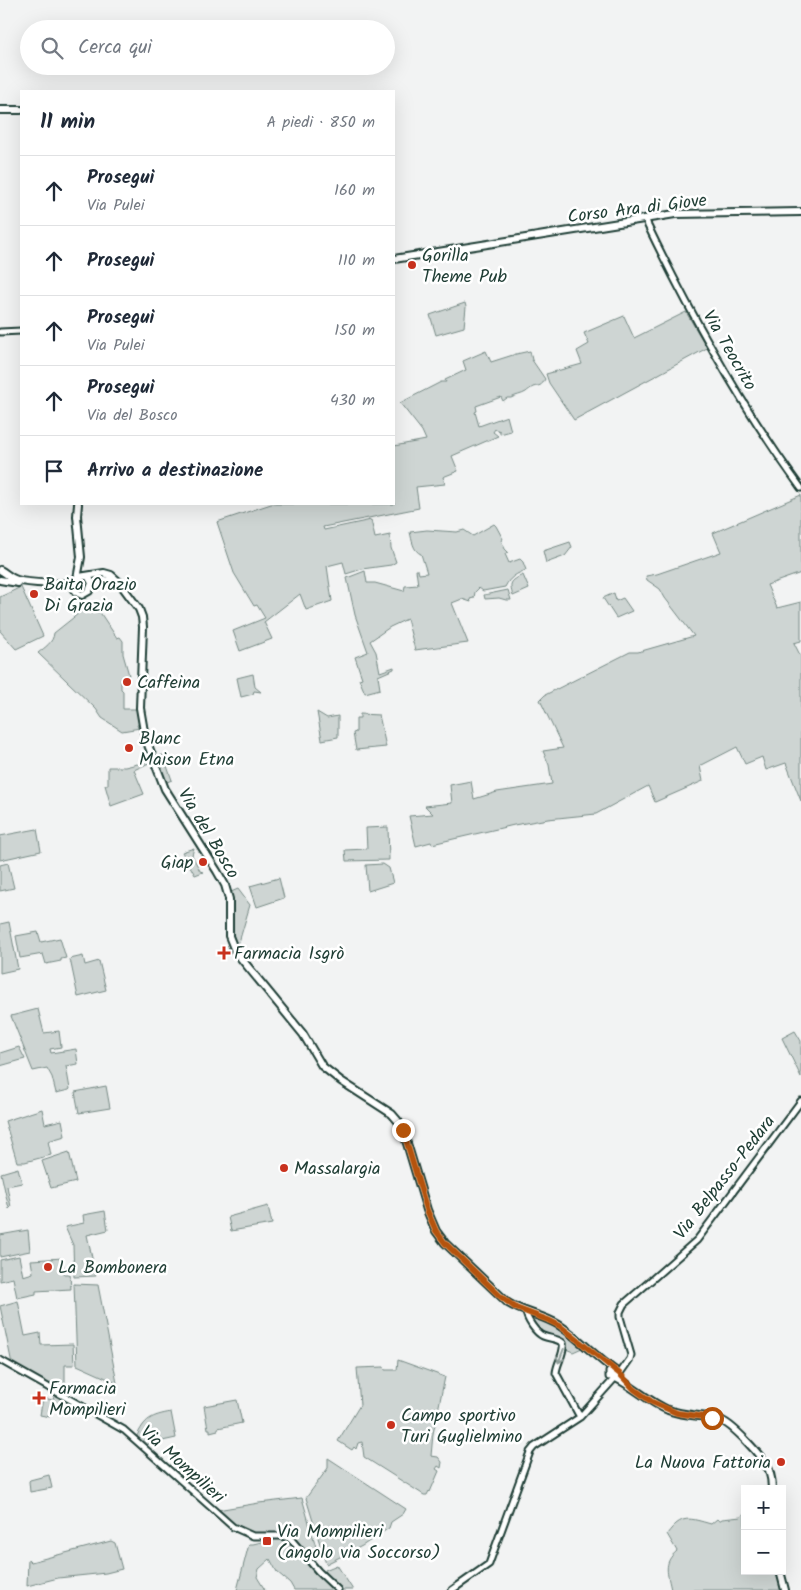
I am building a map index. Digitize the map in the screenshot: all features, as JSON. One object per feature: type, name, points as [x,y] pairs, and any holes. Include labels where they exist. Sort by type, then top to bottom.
[{"type":"main road","points":[[0,110],[20,111]]},
{"type":"main road","name":"Corso Ara di Giove","points":[[395,259],[646,219],[691,214],[801,212]]},
{"type":"main road","points":[[78,505],[77,516],[81,557],[83,569],[92,580],[91,588]]},
{"type":"main road","points":[[76,591],[74,587],[81,557]]},
{"type":"main road","points":[[0,570],[14,579],[24,582],[65,584],[82,576],[88,576]]},
{"type":"main road","name":"Via del Bosco","points":[[88,576],[104,573],[111,575],[119,582],[139,609],[142,617],[140,708],[145,736],[165,790],[225,885],[228,900],[229,936],[235,951],[303,1034],[322,1066],[341,1081],[392,1114],[398,1121],[403,1130],[427,1210],[441,1238],[500,1296],[516,1308],[560,1326],[615,1374],[652,1402],[670,1410],[727,1422],[766,1465],[771,1485]]},
{"type":"main road","points":[[0,580],[11,583],[66,586],[79,594],[84,594],[101,580],[108,579],[117,583],[125,590]]},
{"type":"main road","points":[[781,1575],[785,1590]]},
{"type":"street","name":"Via Teocrito","points":[[646,219],[680,291],[726,373],[801,488]]},
{"type":"street","points":[[0,332],[20,331]]},
{"type":"street","name":"Via Belpasso-Pedara","points":[[615,1374],[626,1364],[631,1355],[620,1317],[624,1304],[697,1240],[801,1102]]},
{"type":"street","points":[[526,1312],[526,1316],[538,1334],[558,1339],[564,1343],[556,1370],[557,1376],[580,1417]]},
{"type":"street","name":"Via Mompilieri","points":[[0,1360],[126,1431],[234,1527],[247,1534],[270,1537],[286,1536],[294,1541],[318,1571],[338,1590]]},
{"type":"street","points":[[452,1590],[489,1564],[530,1452],[534,1447],[580,1417],[615,1374]]},
{"type":"shaded area","points":[[465,303],[464,327],[436,335],[430,315]]},
{"type":"shaded area","points":[[686,312],[707,348],[574,420],[549,383],[546,374],[582,364],[577,351],[589,344],[584,333],[624,316],[634,338]]},
{"type":"shaded area","points":[[486,351],[491,362],[530,351],[532,360],[545,379],[541,385],[533,387],[522,394],[503,401],[501,397],[476,406],[477,411],[475,412],[479,426],[507,416],[511,431],[500,434],[500,431],[495,429],[493,432],[498,436],[452,456],[458,471],[443,477],[445,484],[416,487],[419,508],[323,527],[324,530],[371,520],[375,538],[390,535],[391,548],[396,562],[391,565],[362,569],[346,574],[343,562],[327,566],[332,601],[306,610],[300,594],[264,622],[272,639],[240,651],[233,631],[265,618],[257,605],[254,606],[234,573],[217,522],[268,505],[395,505],[395,446],[426,440],[422,431],[400,403],[441,382],[446,382],[445,380],[466,370],[463,361]]},
{"type":"shaded area","points":[[801,495],[801,573],[767,585],[777,608],[801,602],[801,641],[794,643],[801,657],[801,801],[786,763],[766,770],[762,757],[745,764],[737,747],[700,766],[703,781],[655,802],[648,786],[596,814],[514,825],[416,846],[409,816],[433,814],[425,806],[452,803],[450,785],[471,781],[474,799],[497,792],[552,784],[549,765],[543,751],[563,748],[540,700],[545,695],[630,652],[638,652],[694,636],[660,589],[647,580],[646,576],[721,552],[713,533]]},
{"type":"shaded area","points":[[494,524],[508,552],[505,554],[509,563],[520,559],[526,570],[514,576],[505,587],[483,591],[479,588],[475,592],[474,598],[470,599],[471,602],[462,599],[452,603],[468,643],[415,650],[407,619],[390,627],[370,641],[376,652],[380,672],[394,667],[394,669],[378,676],[380,689],[365,693],[359,679],[362,678],[355,657],[368,652],[355,615],[347,578],[365,571],[367,583],[375,583],[404,591],[405,586],[418,585],[416,570],[418,570],[419,574],[427,573],[421,554],[418,553],[413,545],[410,532],[427,530],[457,532],[464,530],[473,536]]},
{"type":"shaded area","points":[[570,542],[572,547],[565,556],[546,563],[543,551]]},
{"type":"shaded area","points":[[523,575],[529,589],[513,596],[511,585],[515,579]]},
{"type":"shaded area","points":[[21,587],[43,636],[16,649],[0,631],[0,597]]},
{"type":"shaded area","points":[[508,590],[511,600],[499,598],[485,599],[484,595]]},
{"type":"shaded area","points":[[614,593],[616,601],[623,598],[632,611],[616,618],[603,598]]},
{"type":"shaded area","points":[[93,602],[117,638],[120,637],[123,641],[123,654],[129,675],[121,678],[123,709],[138,709],[139,724],[137,725],[140,728],[122,731],[102,718],[96,709],[38,653],[50,642],[54,633]]},
{"type":"shaded area","points":[[253,674],[255,687],[261,692],[254,691],[253,694],[241,697],[237,678]]},
{"type":"shaded area","points":[[317,712],[327,718],[338,716],[338,737],[322,740]]},
{"type":"shaded area","points":[[360,714],[379,715],[386,747],[356,750],[353,733],[356,732],[356,718],[360,718]]},
{"type":"shaded area","points":[[163,755],[172,780],[167,782],[164,780],[156,759],[158,756]]},
{"type":"shaded area","points":[[150,761],[134,770],[144,794],[111,806],[105,785],[108,785],[108,767],[125,767]]},
{"type":"shaded area","points":[[388,827],[389,860],[346,861],[345,850],[367,849],[366,828]]},
{"type":"shaded area","points":[[37,829],[41,851],[0,860],[0,836]]},
{"type":"shaded area","points":[[194,848],[192,855],[200,871],[203,872],[195,875],[182,852]]},
{"type":"shaded area","points":[[8,863],[14,888],[0,891],[0,865]]},
{"type":"shaded area","points":[[383,864],[389,868],[393,883],[368,891],[366,865]]},
{"type":"shaded area","points":[[279,878],[284,898],[257,907],[250,886]]},
{"type":"shaded area","points":[[238,889],[250,905],[237,949],[232,933],[231,892]]},
{"type":"shaded area","points":[[9,922],[18,969],[0,973],[0,924]]},
{"type":"shaded area","points":[[38,932],[41,942],[60,938],[66,958],[46,964],[43,954],[20,958],[16,936]]},
{"type":"shaded area","points":[[83,956],[85,965],[99,961],[106,990],[78,997],[70,959]]},
{"type":"shaded area","points":[[38,1009],[44,1033],[59,1031],[61,1047],[50,1049],[51,1053],[76,1049],[78,1064],[66,1066],[69,1090],[56,1093],[52,1077],[47,1068],[33,1071],[11,1016]]},
{"type":"shaded area","points":[[795,1031],[801,1041],[801,1077],[782,1038]]},
{"type":"shaded area","points":[[19,1047],[25,1059],[0,1066],[0,1053]]},
{"type":"shaded area","points":[[106,1086],[110,1108],[79,1113],[75,1092]]},
{"type":"shaded area","points":[[42,1109],[45,1124],[62,1120],[65,1136],[48,1141],[51,1155],[25,1162],[17,1162],[5,1121]]},
{"type":"shaded area","points":[[69,1152],[76,1182],[51,1188],[42,1161]]},
{"type":"shaded area","points":[[18,1168],[22,1183],[7,1186],[11,1207],[9,1209],[1,1173]]},
{"type":"shaded area","points":[[268,1206],[272,1224],[231,1231],[228,1217]]},
{"type":"shaded area","points":[[105,1211],[108,1230],[87,1235],[96,1276],[74,1277],[73,1245],[65,1227],[84,1223],[83,1215]]},
{"type":"shaded area","points":[[28,1230],[30,1251],[0,1257],[0,1235]]},
{"type":"shaded area","points":[[19,1256],[23,1276],[33,1273],[31,1260],[63,1258],[64,1274],[70,1274],[71,1289],[36,1291],[36,1294],[17,1298],[13,1278],[0,1281],[0,1260]]},
{"type":"shaded area","points":[[74,1284],[98,1285],[117,1383],[77,1365]]},
{"type":"shaded area","points":[[18,1301],[25,1336],[40,1333],[41,1345],[73,1344],[74,1365],[65,1365],[65,1394],[12,1364],[0,1306]]},
{"type":"shaded area","points":[[532,1318],[546,1322],[559,1329],[582,1348],[573,1352],[566,1349],[564,1341],[542,1333]]},
{"type":"shaded area","name":"Campo sportivo Turi Guglielmino","points":[[398,1360],[445,1377],[433,1434],[431,1456],[438,1457],[442,1462],[441,1468],[438,1466],[436,1469],[439,1471],[427,1495],[424,1495],[364,1457],[362,1442],[358,1443],[356,1449],[354,1447],[352,1450],[338,1441],[360,1405],[357,1368],[384,1367],[385,1370],[397,1370]]},
{"type":"shaded area","points":[[55,1393],[65,1398],[63,1409],[52,1406],[50,1417],[40,1415],[43,1398],[53,1400]]},
{"type":"shaded area","points":[[237,1400],[242,1423],[218,1428],[218,1430],[210,1432],[204,1406]]},
{"type":"shaded area","points":[[171,1412],[176,1438],[144,1445],[136,1438],[142,1426],[149,1419]]},
{"type":"shaded area","points":[[328,1458],[406,1509],[403,1514],[391,1522],[389,1528],[362,1546],[326,1564],[306,1498],[328,1468]]},
{"type":"shaded area","points":[[49,1475],[52,1488],[30,1492],[30,1480]]},
{"type":"shaded area","points":[[302,1498],[318,1554],[314,1561],[297,1541],[290,1536],[263,1534],[244,1530],[233,1524],[217,1510],[259,1503]]},
{"type":"shaded area","points":[[741,1517],[741,1575],[778,1575],[782,1590],[671,1590],[667,1569],[669,1560],[677,1551],[667,1534],[682,1520],[691,1519],[711,1524],[717,1519],[719,1521]]},
{"type":"shaded area","points":[[279,1538],[290,1541],[335,1590],[294,1590],[290,1583],[277,1572],[270,1559],[259,1569],[257,1577],[265,1590],[237,1590],[249,1544]]},
{"type":"shaded area","points":[[111,1541],[115,1543],[122,1569],[106,1573],[58,1578],[27,1586],[28,1559],[31,1562]]},
{"type":"shaded area","points":[[337,1565],[353,1590],[340,1590],[332,1582],[332,1578],[327,1578],[324,1574],[325,1570]]},
{"type":"place","name":"Gorilla Theme Pub","points":[[412,265]]},
{"type":"place","name":"Baita Orazio Di Grazia","points":[[34,594]]},
{"type":"place","name":"Caffeina","points":[[127,682]]},
{"type":"place","name":"Blanc Maison Etna","points":[[129,748]]},
{"type":"place","name":"Giap","points":[[203,862]]},
{"type":"place","name":"Farmacia Isgrò","points":[[224,953]]},
{"type":"place","name":"Massalargia","points":[[284,1168]]},
{"type":"place","name":"La Bombonera","points":[[48,1267]]},
{"type":"place","name":"Farmacia Mompilieri","points":[[39,1398]]},
{"type":"place","name":"Campo sportivo Turi Guglielmino","points":[[391,1425]]},
{"type":"place","name":"La Nuova Fattoria","points":[[781,1462]]},
{"type":"place","name":"Via Mompilieri (angolo via Soccorso)","points":[[267,1541]]},
{"type":"route","points":[[403,1130],[427,1210],[436,1231],[445,1243],[500,1296],[516,1308],[560,1326],[652,1402],[677,1413],[712,1418]]}]
